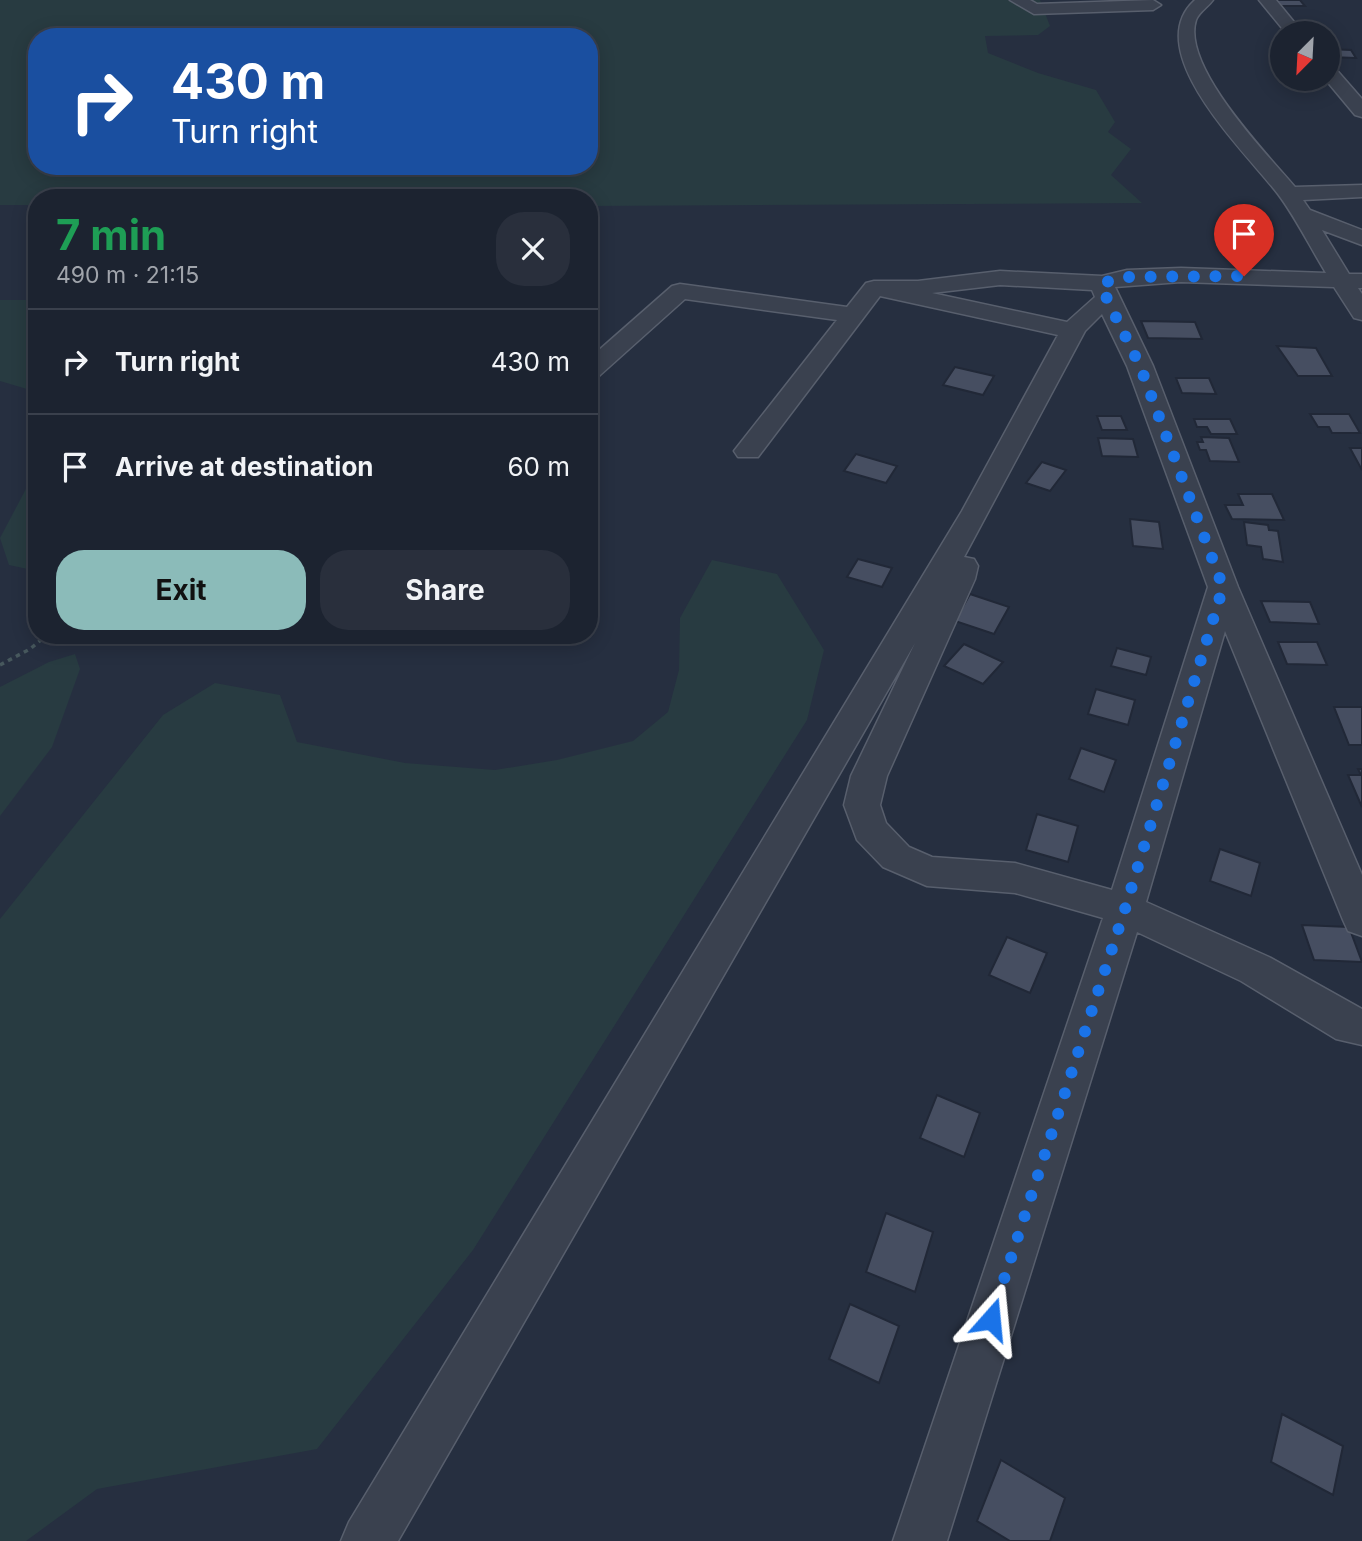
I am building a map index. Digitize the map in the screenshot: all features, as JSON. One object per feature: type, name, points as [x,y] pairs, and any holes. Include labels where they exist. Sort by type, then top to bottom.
[{"type":"street","points":[[1018,0],[1034,9],[1149,3],[1166,16],[1186,22]]},
{"type":"street","points":[[1205,0],[1186,22],[1185,29],[1199,77],[1208,95],[1289,194],[1352,281],[1362,313]]},
{"type":"street","points":[[1267,0],[1285,21]]},
{"type":"street","points":[[1340,85],[1362,111]]},
{"type":"street","points":[[1289,194],[1362,191]]},
{"type":"street","points":[[1302,215],[1362,238]]},
{"type":"street","points":[[368,1541],[976,511],[1081,319],[1104,291],[1127,277],[1181,275],[1352,281]]},
{"type":"street","points":[[874,288],[918,288],[1000,278],[1104,291]]},
{"type":"street","points":[[748,451],[874,288]]},
{"type":"street","points":[[874,288],[1073,331]]},
{"type":"street","points":[[1104,291],[1140,366],[1223,587],[1362,920]]},
{"type":"street","points":[[598,364],[680,292],[854,314]]},
{"type":"street","points":[[976,511],[960,579],[869,776],[862,804],[870,830],[896,856],[927,871],[962,876],[1015,878],[1125,909],[1255,969],[1351,1026],[1362,1027]]},
{"type":"street","points":[[920,1541],[1125,909],[1223,587]]},
{"type":"path","points":[[0,665],[36,644]]},
{"type":"shaded area","points":[[0,0],[1040,0],[1050,26],[1038,35],[985,36],[988,53],[1038,73],[1096,90],[1115,122],[1108,132],[1131,149],[1111,175],[1142,203],[598,206],[598,189],[28,189],[28,205],[0,205]]},
{"type":"shaded area","points":[[0,300],[28,300],[28,389],[0,381]]},
{"type":"shaded area","points":[[28,485],[28,569],[9,565],[0,538]]},
{"type":"shaded area","points":[[712,560],[777,574],[824,650],[807,720],[473,1250],[317,1449],[97,1489],[26,1541],[0,1541],[0,919],[163,715],[215,683],[280,695],[297,742],[405,763],[495,770],[557,760],[633,741],[668,712],[679,670],[680,618]]},
{"type":"shaded area","points":[[75,654],[80,669],[52,747],[0,816],[0,687],[49,662]]},
{"type":"building","points":[[1276,0],[1300,0],[1305,6],[1281,6]]},
{"type":"building","points":[[1340,50],[1351,50],[1356,58],[1340,57]]},
{"type":"building","points":[[1141,321],[1195,322],[1202,339],[1148,338]]},
{"type":"building","points":[[1277,346],[1316,348],[1332,376],[1298,376]]},
{"type":"building","points":[[955,367],[994,376],[983,395],[943,385]]},
{"type":"building","points":[[1176,378],[1209,378],[1216,394],[1182,393]]},
{"type":"building","points":[[1310,414],[1349,414],[1360,433],[1332,433],[1329,427],[1318,427]]},
{"type":"building","points":[[1097,416],[1121,416],[1127,430],[1102,430]]},
{"type":"building","points":[[1194,419],[1230,419],[1237,434],[1211,434],[1207,427],[1197,427]]},
{"type":"building","points":[[1201,437],[1229,438],[1239,462],[1210,461],[1206,450],[1200,450],[1197,442],[1203,442]]},
{"type":"building","points":[[1098,438],[1133,439],[1138,457],[1102,456]]},
{"type":"building","points":[[1350,448],[1362,448],[1362,470]]},
{"type":"building","points":[[856,454],[897,466],[886,483],[844,471]]},
{"type":"building","points":[[1042,462],[1066,470],[1050,491],[1026,483]]},
{"type":"building","points":[[1238,494],[1272,494],[1284,520],[1232,519],[1225,505],[1243,505]]},
{"type":"building","points":[[1130,519],[1159,522],[1163,549],[1133,546]]},
{"type":"building","points":[[1244,522],[1268,525],[1269,530],[1278,531],[1283,562],[1263,559],[1261,547],[1247,545]]},
{"type":"building","points":[[858,559],[892,568],[882,587],[847,577]]},
{"type":"building","points":[[970,594],[1009,607],[994,634],[955,621]]},
{"type":"building","points":[[1261,601],[1310,602],[1319,624],[1270,622]]},
{"type":"building","points":[[1278,642],[1317,642],[1327,665],[1287,664]]},
{"type":"building","points":[[964,644],[1003,662],[983,684],[944,666]]},
{"type":"building","points":[[1117,648],[1151,657],[1146,675],[1111,666]]},
{"type":"building","points":[[1096,689],[1135,700],[1128,725],[1088,714]]},
{"type":"building","points":[[1334,707],[1362,707],[1362,745],[1349,745]]},
{"type":"building","points":[[1081,748],[1116,760],[1104,792],[1069,779]]},
{"type":"building","points":[[1358,769],[1362,769],[1362,807],[1348,775],[1361,775]]},
{"type":"building","points":[[1037,814],[1078,826],[1068,862],[1026,850]]},
{"type":"building","points":[[1220,849],[1260,863],[1251,896],[1210,881]]},
{"type":"building","points":[[1302,925],[1349,927],[1362,962],[1314,960]]},
{"type":"building","points":[[1007,937],[1047,953],[1030,993],[989,975]]},
{"type":"building","points":[[937,1095],[980,1113],[964,1157],[920,1138]]},
{"type":"building","points":[[886,1213],[933,1232],[915,1292],[866,1272]]},
{"type":"building","points":[[850,1304],[899,1326],[879,1383],[829,1359]]},
{"type":"building","points":[[1282,1414],[1343,1446],[1333,1495],[1271,1462]]},
{"type":"building","points":[[1001,1460],[1065,1498],[1050,1541],[1010,1541],[977,1521]]},
{"type":"route","points":[[991,1319],[1125,909],[1223,587],[1140,366],[1107,299],[1102,283],[1127,277],[1244,276]]}]
